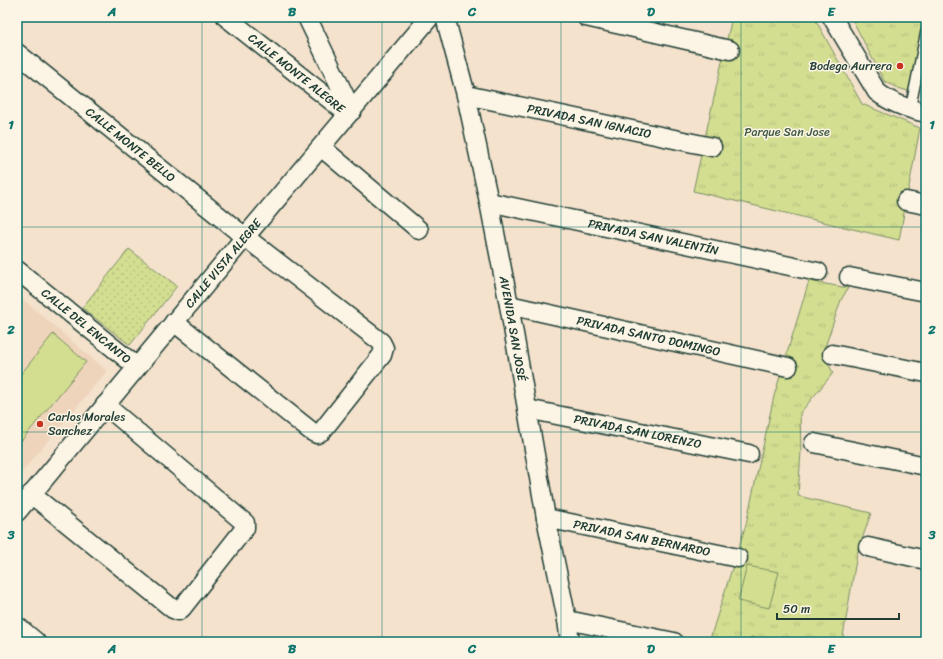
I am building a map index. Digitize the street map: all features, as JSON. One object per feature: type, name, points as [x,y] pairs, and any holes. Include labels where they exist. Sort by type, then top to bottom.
[{"type":"street","name":"CALLE MONTE ALEGRE","points":[[226,17],[350,113]]},
{"type":"street","points":[[307,17],[350,113]]},
{"type":"street","name":"CALLE VISTA ALEGRE","points":[[17,512],[430,17]]},
{"type":"street","name":"AVENIDA SAN JOSÉ","points":[[445,17],[466,95],[489,202],[570,642]]},
{"type":"street","points":[[586,17],[730,50]]},
{"type":"street","points":[[832,17],[877,92],[885,98],[918,111]]},
{"type":"street","name":"CALLE MONTE BELLO","points":[[17,53],[245,237],[382,342],[384,348],[378,361],[322,431],[317,434],[311,431],[174,322]]},
{"type":"street","name":"PRIVADA SAN IGNACIO","points":[[466,95],[712,147]]},
{"type":"street","points":[[321,147],[419,230]]},
{"type":"street","points":[[906,201],[926,205]]},
{"type":"street","name":"PRIVADA SAN VALENTÍN","points":[[489,202],[818,272]]},
{"type":"street","name":"CALLE DEL ENCANTO","points":[[17,270],[137,367]]},
{"type":"street","points":[[850,277],[926,292]]},
{"type":"street","name":"PRIVADA SANTO DOMINGO","points":[[509,305],[788,367]]},
{"type":"street","points":[[832,354],[926,373]]},
{"type":"street","points":[[31,494],[173,609],[178,611],[182,608],[245,528],[245,523],[105,405]]},
{"type":"street","name":"PRIVADA SAN LORENZO","points":[[527,409],[749,454]]},
{"type":"street","points":[[814,444],[926,466]]},
{"type":"street","name":"PRIVADA SAN BERNARDO","points":[[546,518],[738,558]]},
{"type":"street","points":[[868,547],[926,560]]},
{"type":"street","points":[[567,620],[674,642]]},
{"type":"street","points":[[17,626],[36,642]]},
{"type":"lane","points":[[918,111],[926,31]]},
{"type":"shaded area","name":"Carlos Morales Sanchez","points":[[17,294],[107,371],[17,478]]},
{"type":"green space","name":"Parque San Jose","points":[[732,17],[814,17],[862,104],[920,128],[899,240],[693,191]]},
{"type":"green space","points":[[851,17],[926,17],[926,34],[911,92],[898,88],[884,81]]},
{"type":"green space","points":[[129,249],[177,286],[130,345],[82,308]]},
{"type":"green space","points":[[809,281],[848,288],[841,300],[823,353],[833,373],[800,413],[801,451],[798,496],[871,513],[857,554],[842,642],[709,642],[746,524],[774,396]]},
{"type":"green space","points":[[53,334],[86,362],[17,446],[17,379]]},
{"type":"green space","points":[[747,566],[779,572],[769,608],[738,601]]},
{"type":"green space","points":[[751,637],[774,642],[750,642]]},
{"type":"place","name":"Bodega Aurrera","points":[[900,66]]},
{"type":"place","name":"Carlos Morales Sanchez","points":[[40,424]]}]
